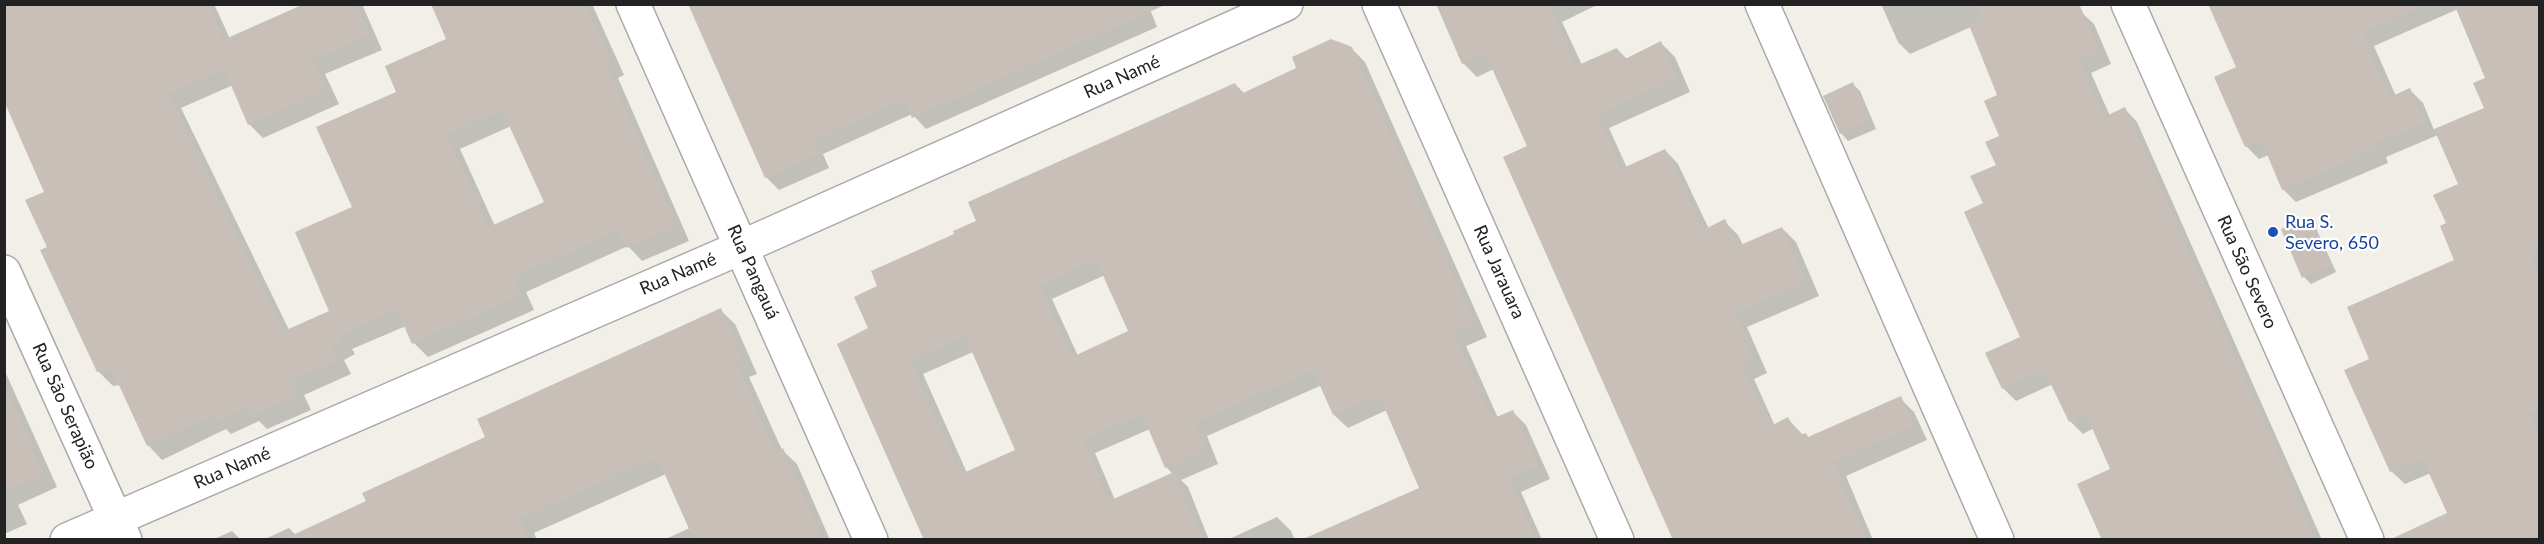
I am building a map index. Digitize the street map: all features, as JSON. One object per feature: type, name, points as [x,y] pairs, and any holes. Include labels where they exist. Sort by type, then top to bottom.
[{"type":"street","name":"Rua Pangauá","points":[[633,4],[871,540]]},
{"type":"street","name":"Rua Namé","points":[[67,540],[120,529],[1286,4]]},
{"type":"street","name":"Rua Jarauara","points":[[1379,4],[1617,540]]},
{"type":"street","points":[[1762,4],[1997,540]]},
{"type":"street","name":"Rua São Severo","points":[[2128,4],[2367,540]]},
{"type":"street","name":"Rua São Serapião","points":[[4,272],[120,529]]},
{"type":"building","points":[[4,4],[208,4],[223,40],[304,4],[355,4],[369,35],[312,60],[326,90],[248,125],[224,69],[168,94],[284,331],[329,311],[295,232],[352,207],[316,127],[396,92],[385,66],[446,39],[431,4],[585,4],[611,61],[605,63],[676,226],[627,248],[618,230],[513,278],[520,295],[412,344],[397,310],[339,335],[342,340],[331,345],[338,360],[291,381],[298,395],[251,416],[247,406],[216,421],[213,415],[147,446],[112,370],[97,372],[40,250],[47,247],[25,200],[44,192],[4,101]],"holes":[[[502,110],[544,202],[489,227],[447,135]]]},
{"type":"building","points":[[688,4],[1167,4],[912,118],[904,100],[812,141],[817,155],[765,178]]},
{"type":"building","points":[[1436,4],[1548,4],[1576,66],[1617,48],[1623,60],[1661,41],[1677,78],[1597,114],[1621,169],[1665,149],[1703,230],[1725,219],[1738,246],[1782,227],[1806,282],[1735,313],[1754,359],[1741,365],[1769,427],[1788,417],[1797,436],[1806,433],[1808,437],[1901,396],[1914,426],[1833,462],[1866,540],[1673,540],[1503,157],[1527,146],[1485,53],[1462,64]]},
{"type":"building","points":[[1975,4],[2079,4],[2100,51],[2079,60],[2104,117],[2125,107],[2316,540],[2102,540],[2077,484],[2110,469],[2086,414],[2069,422],[2044,370],[2002,389],[1985,353],[2020,337],[1964,212],[1983,203],[1970,176],[1996,165],[1985,142],[1999,136],[1984,101],[1997,95],[1969,25],[1982,19]]},
{"type":"building","points":[[2208,4],[2427,4],[2362,33],[2390,97],[2410,88],[2425,122],[2374,144],[2376,149],[2282,190],[2261,140],[2245,147],[2214,77],[2236,67]]},
{"type":"building","points":[[2454,4],[2540,4],[2540,249],[2528,251],[2540,276],[2540,407],[2528,413],[2540,439],[2540,533],[2525,540],[2389,540],[2447,513],[2422,458],[2390,472],[2344,370],[2369,359],[2347,307],[2454,260],[2440,226],[2446,223],[2433,195],[2458,184],[2434,129],[2484,108],[2473,83],[2485,78]]},
{"type":"building","points":[[1331,39],[1352,47],[1474,323],[1453,332],[1492,419],[1513,410],[1538,466],[1508,478],[1536,540],[1301,540],[1419,488],[1379,395],[1333,415],[1313,370],[1194,423],[1206,450],[1165,468],[1142,414],[1083,440],[1109,501],[1174,472],[1203,540],[924,540],[837,344],[868,328],[854,297],[877,286],[871,271],[954,234],[953,231],[976,221],[968,202],[1235,83],[1241,94],[1296,68],[1292,57]],"holes":[[[1096,260],[1128,331],[1072,357],[1040,286]],[[965,336],[1015,450],[961,474],[910,360]]]},
{"type":"building","points":[[1853,82],[1870,121],[1840,134],[1823,96]]},
{"type":"building","points":[[2309,217],[2330,265],[2302,278],[2281,229]]},
{"type":"building","points":[[721,308],[743,359],[736,362],[775,452],[783,448],[822,540],[694,540],[657,457],[520,519],[529,540],[282,540],[366,501],[362,493],[485,437],[477,419]]},
{"type":"building","points":[[4,384],[44,474],[4,492]]},
{"type":"place","name":"Rua S. Severo, 650","points":[[2273,232]]}]
